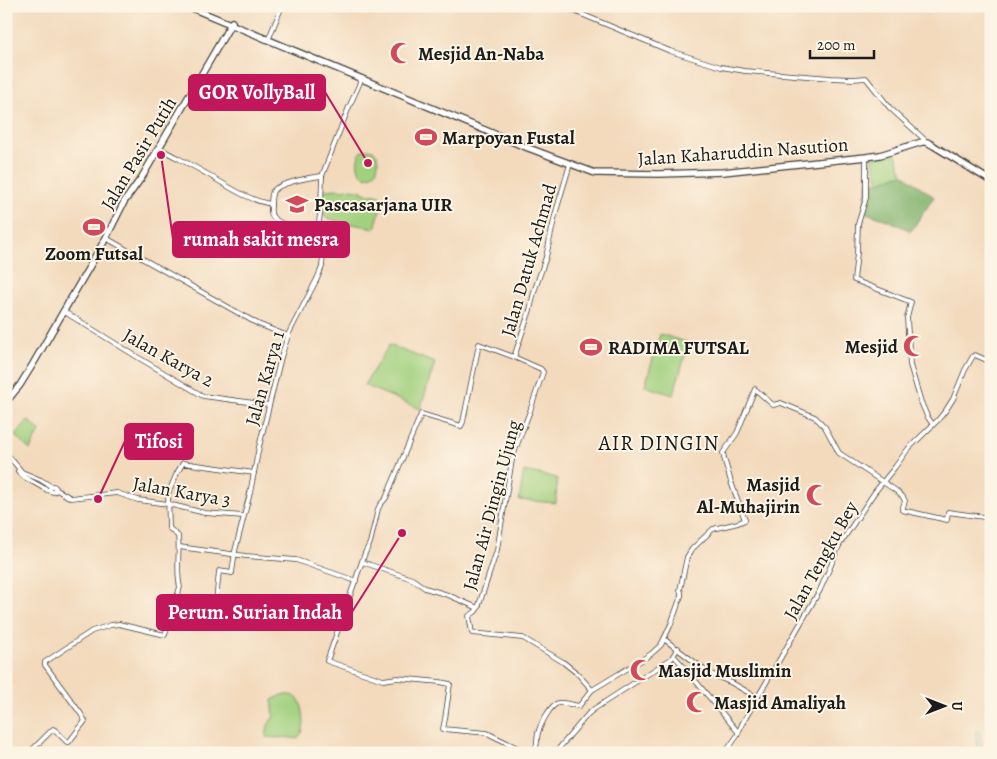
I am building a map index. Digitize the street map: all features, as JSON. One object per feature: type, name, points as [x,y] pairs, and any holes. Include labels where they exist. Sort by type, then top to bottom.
[{"type":"highway","name":"Jalan Kaharuddin Nasution","points":[[187,6],[269,38],[543,152],[590,169],[677,172]]},
{"type":"highway","name":"Jalan Kaharuddin Nasution","points":[[194,6],[570,164],[598,173],[729,171],[872,153],[884,151],[915,140],[924,141]]},
{"type":"highway","name":"Jalan Pasir Putih","points":[[6,402],[27,374],[106,238],[124,202],[142,177],[232,23]]},
{"type":"highway","name":"Jalan Kaharuddin Nasution","points":[[839,158],[866,157],[924,141]]},
{"type":"highway","points":[[924,141],[991,180]]},
{"type":"street","points":[[269,38],[282,6]]},
{"type":"street","points":[[562,6],[670,51],[721,67],[831,78],[866,78],[890,108],[924,141]]},
{"type":"street","name":"Jalan Karya 1","points":[[173,608],[211,614],[215,612],[219,572],[232,573],[234,555],[280,357],[288,336],[321,272],[322,255],[317,241],[317,233],[321,206],[322,176],[362,78]]},
{"type":"street","points":[[159,148],[208,174],[234,191],[271,204]]},
{"type":"street","points":[[866,157],[866,198],[858,224],[854,280],[911,302],[906,318],[910,365],[921,402],[933,425]]},
{"type":"street","name":"Jalan Datuk Achmad","points":[[543,375],[542,370],[514,357],[546,256],[570,164]]},
{"type":"street","points":[[317,233],[282,223],[275,219],[271,213],[271,204],[272,193],[276,188],[290,182],[322,176]]},
{"type":"street","points":[[106,238],[258,324],[288,336]]},
{"type":"street","name":"Jalan Karya 2","points":[[63,311],[203,396],[269,405]]},
{"type":"street","points":[[514,357],[479,344],[461,426],[422,414],[386,498],[378,509],[370,543],[327,661],[384,680],[397,678],[450,684],[443,729],[487,732],[528,753]]},
{"type":"street","name":"Jalan Tengku Bey","points":[[725,753],[737,736],[820,590],[837,550],[882,482],[908,449],[946,410],[973,356],[979,356],[991,362]]},
{"type":"street","name":"Jalan Air Dingin Ujung","points":[[362,562],[412,579],[424,588],[478,608],[497,550],[512,460],[543,375]]},
{"type":"street","points":[[533,753],[537,746],[537,735],[551,708],[559,703],[579,706],[592,690],[651,654],[661,645],[681,596],[680,590],[688,554],[713,529],[745,520],[723,453],[737,433],[755,389],[773,404],[780,402],[815,417],[825,427],[839,453],[895,490],[904,499],[902,510],[947,520],[948,512],[991,518]]},
{"type":"street","name":"Jalan Karya 3","points":[[6,454],[24,477],[46,490],[54,490],[71,498],[117,493],[138,500],[168,504],[205,513],[243,516]]},
{"type":"street","points":[[29,753],[53,729],[69,742],[85,721],[82,714],[45,665],[45,662],[92,631],[111,625],[119,624],[165,634],[180,587],[178,579],[179,547],[177,535],[169,528],[169,491],[183,463],[254,473]]},
{"type":"street","points":[[179,547],[234,555],[300,561],[356,581]]},
{"type":"street","points":[[478,608],[469,616],[472,633],[523,638],[563,662],[578,674],[592,690]]},
{"type":"street","points":[[664,639],[709,673],[732,683],[758,698]]},
{"type":"street","points":[[555,753],[588,714],[674,656],[678,648]]},
{"type":"street","points":[[674,656],[738,732]]},
{"type":"green space","points":[[373,150],[377,155],[378,163],[377,169],[371,176],[363,175],[358,166],[359,156],[362,151]]},
{"type":"green space","points":[[895,151],[903,174],[879,182],[872,158]]},
{"type":"green space","points":[[903,174],[934,197],[911,231],[890,221],[863,212],[868,182],[879,182]]},
{"type":"green space","points":[[347,188],[381,196],[380,211],[375,228],[335,221],[323,216],[323,190],[345,190]]},
{"type":"green space","points":[[660,334],[689,343],[673,395],[645,386]]},
{"type":"green space","points":[[389,345],[435,363],[420,409],[364,385]]},
{"type":"green space","points":[[28,420],[40,431],[30,450],[15,436]]},
{"type":"green space","points":[[524,471],[557,478],[556,503],[519,500]]},
{"type":"green space","points":[[282,695],[294,696],[301,704],[304,726],[297,739],[266,737],[268,725],[274,716],[272,700]]},
{"type":"waterway","points":[[979,729],[982,753]]},
{"type":"waterway","points":[[976,732],[978,753]]},
{"type":"place","name":"Mesjid An-Naba","points":[[401,53]]},
{"type":"place","name":"Marpoyan Fustal","points":[[426,137]]},
{"type":"place","name":"rumah sakit mesra","points":[[161,155]]},
{"type":"place","name":"GOR VollyBall","points":[[368,163]]},
{"type":"place","name":"Pascasarjana UIR","points":[[297,204]]},
{"type":"place","name":"Zoom Futsal","points":[[94,227]]},
{"type":"place","name":"Mesjid","points":[[914,346]]},
{"type":"place","name":"RADIMA FUTSAL","points":[[591,347]]},
{"type":"place","name":"Masjid Al-Muhajirin","points":[[817,495]]},
{"type":"place","name":"Tifosi","points":[[98,499]]},
{"type":"place","name":"Perum. Surian Indah","points":[[402,533]]},
{"type":"place","name":"Masjid Muslimin","points":[[641,670]]},
{"type":"place","name":"Masjid Amaliyah","points":[[697,702]]},
{"type":"district","name":"AIR DINGIN","points":[[659,443]]}]
